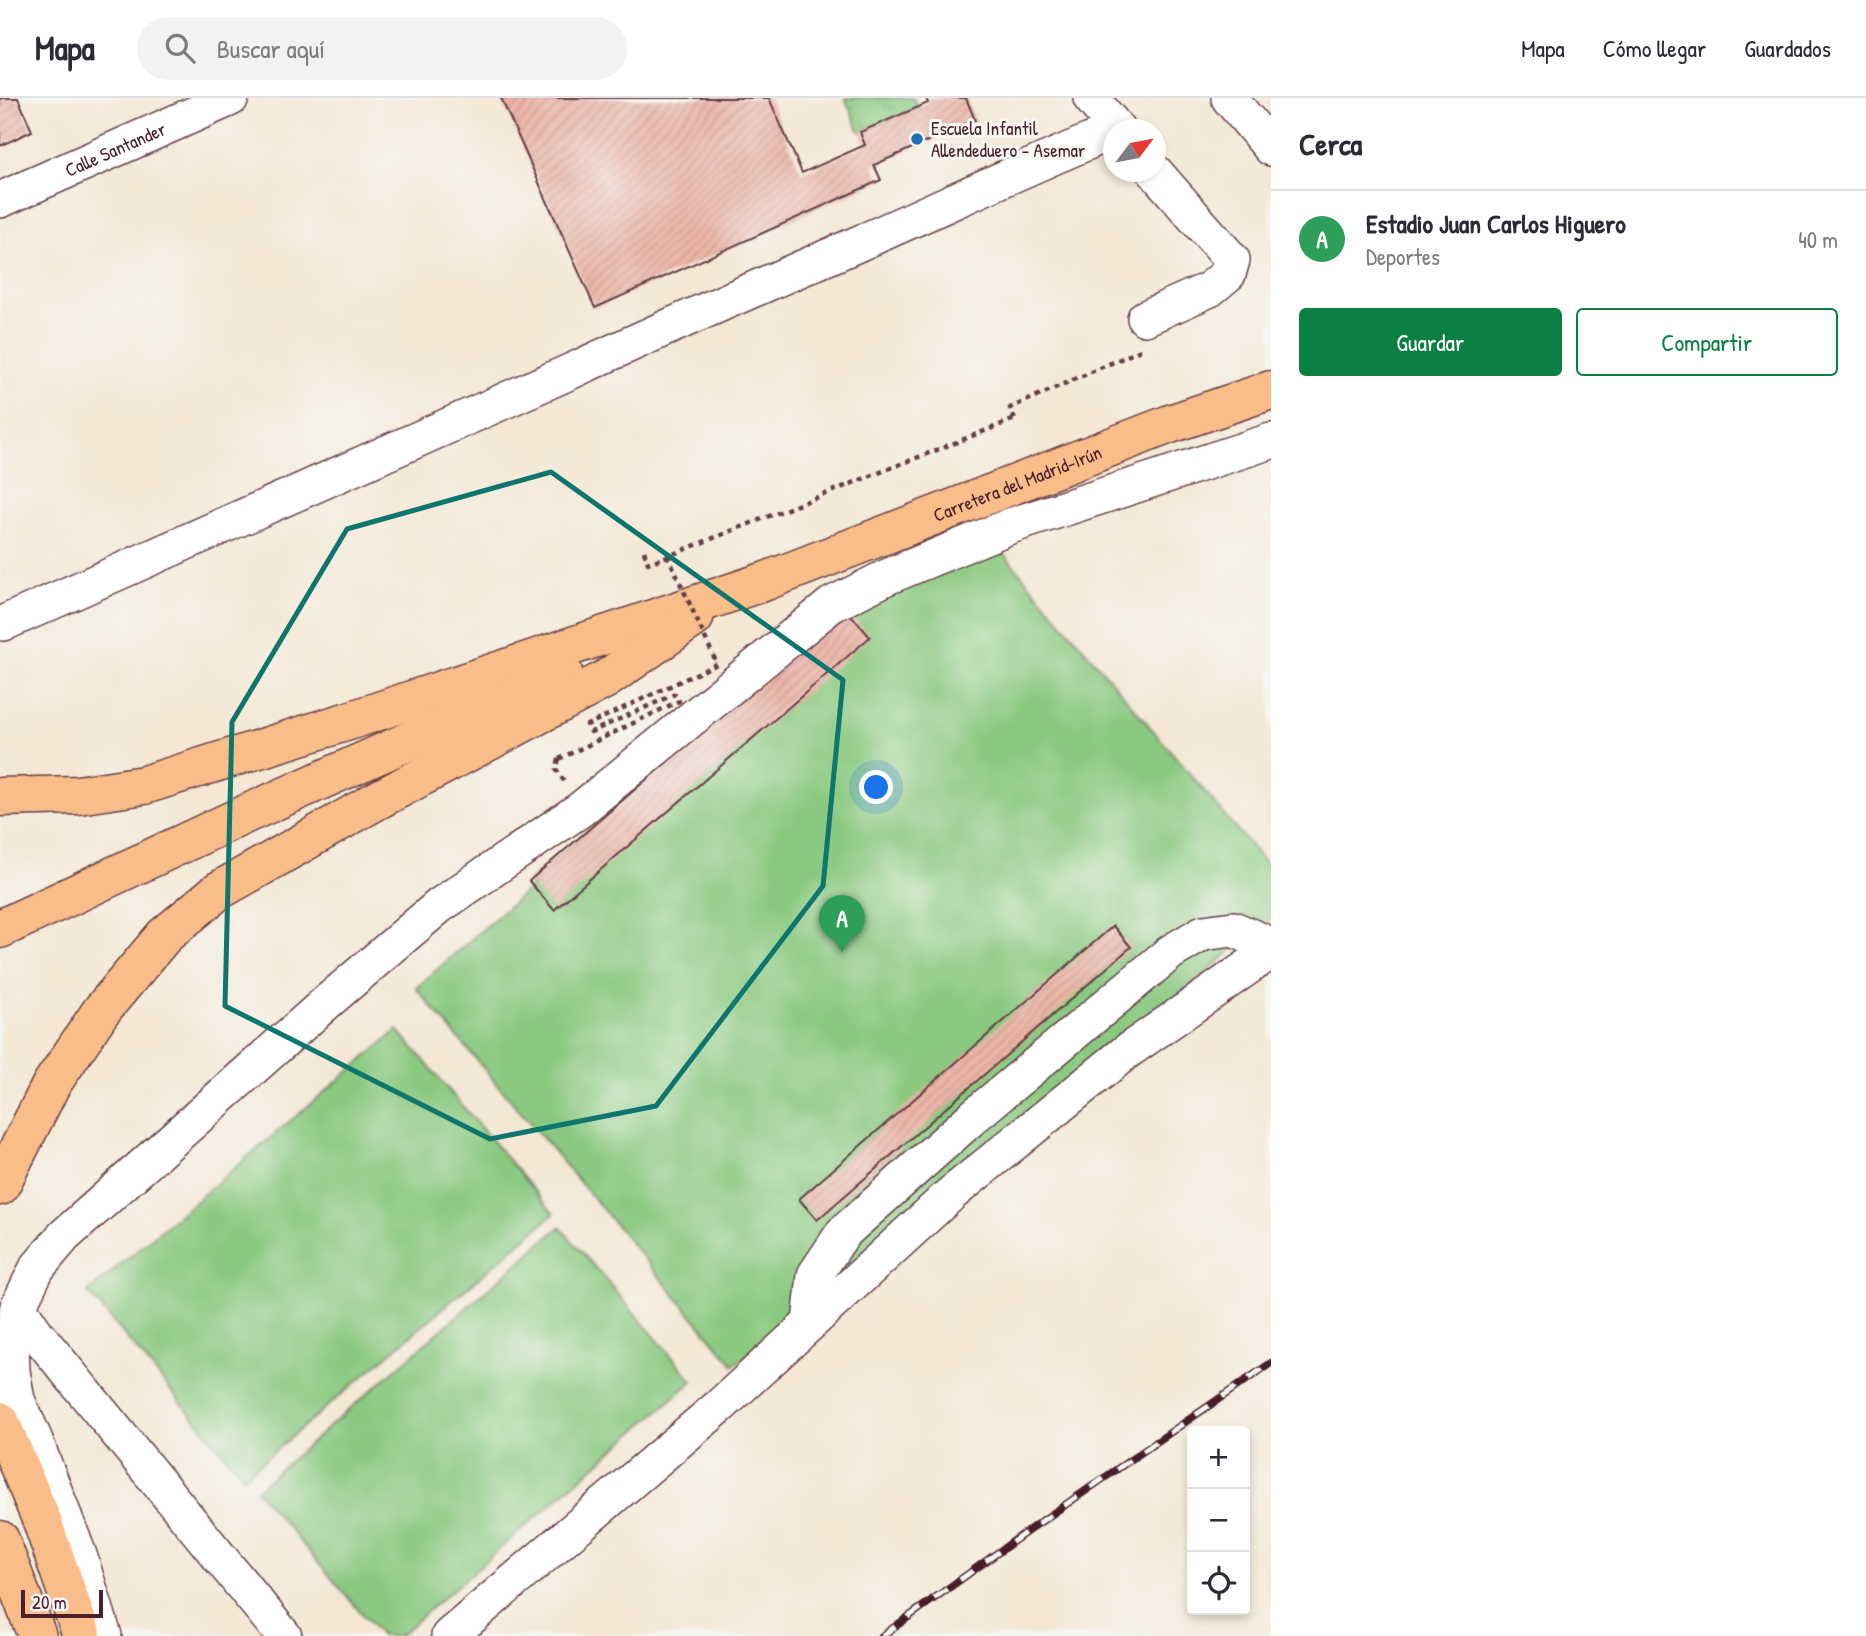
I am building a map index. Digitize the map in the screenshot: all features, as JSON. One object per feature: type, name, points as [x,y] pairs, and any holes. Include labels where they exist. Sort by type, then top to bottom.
[{"type":"highway","name":"Carretera del Madrid-Irún","points":[[766,581],[1170,424],[1271,390]]},
{"type":"highway","points":[[0,929],[247,813],[766,581]]},
{"type":"highway","points":[[0,797],[78,795],[144,785],[355,719],[766,581]]},
{"type":"highway","points":[[0,1186],[51,1085],[101,1011],[164,936],[218,891],[374,802],[606,679],[713,605]]},
{"type":"highway","points":[[0,1421],[41,1521],[82,1636]]},
{"type":"highway","points":[[0,1540],[37,1636]]},
{"type":"street","name":"Calle Santander","points":[[0,200],[231,98]]},
{"type":"street","points":[[1091,98],[1107,119]]},
{"type":"street","points":[[1229,98],[1271,149]]},
{"type":"street","points":[[4,623],[666,327],[1103,136]]},
{"type":"street","points":[[1149,316],[1210,289],[1228,274],[1232,260],[1164,182]]},
{"type":"street","points":[[104,1636],[79,1555],[17,1400],[12,1371],[12,1341],[18,1307],[37,1268],[64,1236],[439,906],[581,808],[831,605],[887,577],[1010,526],[1271,441]]},
{"type":"street","points":[[810,1323],[815,1275],[843,1233],[973,1117],[1160,961],[1203,933],[1233,929],[1271,945]]},
{"type":"street","points":[[449,1636],[721,1405],[951,1194],[1126,1052],[1271,951]]},
{"type":"street","points":[[18,1307],[36,1334],[284,1636]]},
{"type":"path","points":[[643,551],[648,563],[668,556],[1015,419],[1010,408],[1164,340],[1149,316]]},
{"type":"path","points":[[559,759],[679,701],[676,694],[591,732],[587,725],[717,664],[668,556]]},
{"type":"highlighted area","points":[[551,472],[843,680],[823,886],[656,1106],[490,1139],[225,1006],[232,722],[347,529]]},
{"type":"green space","points":[[845,98],[913,98],[918,108],[860,132]]},
{"type":"green space","points":[[999,548],[1271,870],[1271,918],[734,1365],[416,988],[532,886],[529,881],[845,608]]},
{"type":"green space","points":[[398,1030],[554,1214],[244,1477],[88,1292]]},
{"type":"green space","points":[[560,1227],[693,1381],[399,1636],[381,1636],[256,1490]]},
{"type":"building","points":[[0,98],[18,98],[32,131],[0,146]]},
{"type":"building","points":[[501,98],[769,98],[802,173],[865,145],[860,132],[928,103],[926,98],[966,98],[975,120],[874,165],[881,180],[595,308]]},
{"type":"building","points":[[845,608],[870,637],[554,910],[529,881]]},
{"type":"building","points":[[1113,926],[1131,947],[817,1220],[799,1199]]},
{"type":"railway","points":[[882,1636],[1036,1525],[1271,1363]]},
{"type":"place","name":"Escuela Infantil Allendeduero - Asemar","points":[[917,139]]},
{"type":"place","name":"Estadio Juan Carlos Higuero","points":[[842,953]]}]
